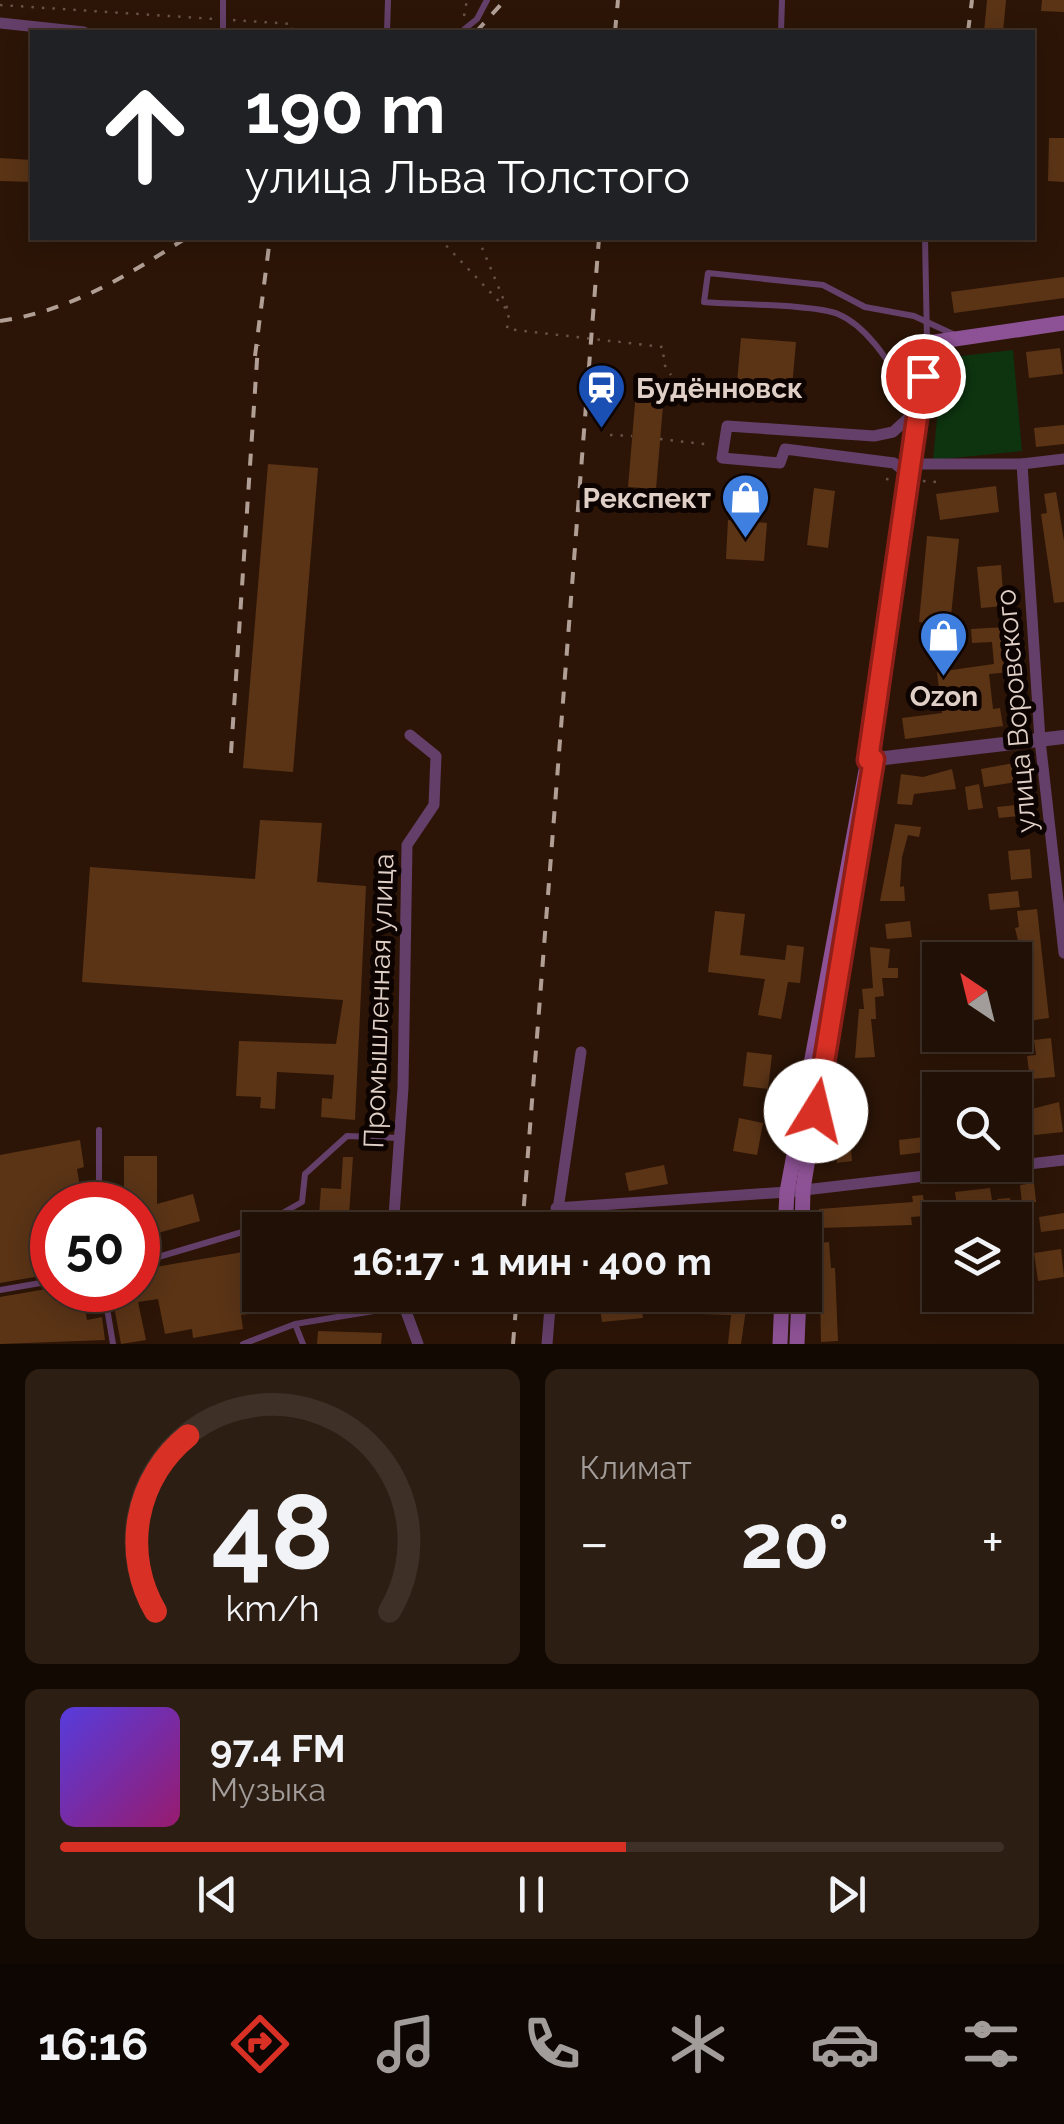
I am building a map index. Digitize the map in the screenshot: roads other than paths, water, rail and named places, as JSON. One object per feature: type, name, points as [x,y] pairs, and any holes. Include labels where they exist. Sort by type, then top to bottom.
[{"type":"main road","points":[[790,1212],[871,759],[928,343],[1064,322]]},
{"type":"main road","points":[[795,1191],[799,1212]]},
{"type":"main road","points":[[780,1344],[781,1312]]},
{"type":"main road","points":[[797,1344],[798,1312]]},
{"type":"street","points":[[0,24],[63,30]]},
{"type":"street","points":[[918,409],[894,432],[874,436],[726,426],[722,458],[780,462],[785,450],[894,463],[909,469],[1064,459]]},
{"type":"street","name":"улица Воровского","points":[[1022,464],[1040,740],[1064,953]]},
{"type":"street","name":"Промышленная улица","points":[[394,1212],[400,1138],[407,844],[434,805],[438,788],[436,756],[410,735]]},
{"type":"street","points":[[871,759],[1064,737]]},
{"type":"street","points":[[556,1212],[580,1052]]},
{"type":"street","points":[[556,1208],[795,1191],[1064,1160]]},
{"type":"street","points":[[406,1312],[418,1344]]},
{"type":"street","points":[[547,1344],[549,1312]]},
{"type":"lane","points":[[223,30],[224,0]]},
{"type":"lane","points":[[388,0],[388,30]]},
{"type":"lane","points":[[464,30],[476,20],[487,0]]},
{"type":"lane","points":[[780,30],[782,0]]},
{"type":"lane","points":[[925,240],[928,343]]},
{"type":"lane","points":[[918,409],[890,366],[856,327],[837,313],[704,302],[708,273],[823,284],[866,308],[926,321],[960,338]]},
{"type":"lane","points":[[98,1130],[99,1182]]},
{"type":"lane","points":[[160,1257],[256,1228],[302,1202],[305,1174],[346,1136],[400,1138]]},
{"type":"lane","points":[[0,1290],[30,1285]]},
{"type":"lane","points":[[108,1312],[113,1344]]},
{"type":"lane","points":[[242,1344],[295,1324],[351,1312]]},
{"type":"lane","points":[[295,1324],[303,1344]]},
{"type":"railway","points":[[478,30],[505,0]]},
{"type":"railway","points":[[615,30],[618,0]]},
{"type":"railway","points":[[968,30],[972,0]]},
{"type":"railway","points":[[0,321],[74,300],[183,240]]},
{"type":"railway","points":[[255,356],[270,240]]},
{"type":"railway","points":[[523,1212],[599,240]]},
{"type":"railway","points":[[231,753],[258,345]]},
{"type":"railway","points":[[513,1344],[516,1312]]},
{"type":"place","name":"Будённовск","points":[[601,430]]},
{"type":"place","name":"Рекспект","points":[[746,540]]},
{"type":"place","name":"Ozon","points":[[944,678]]}]
